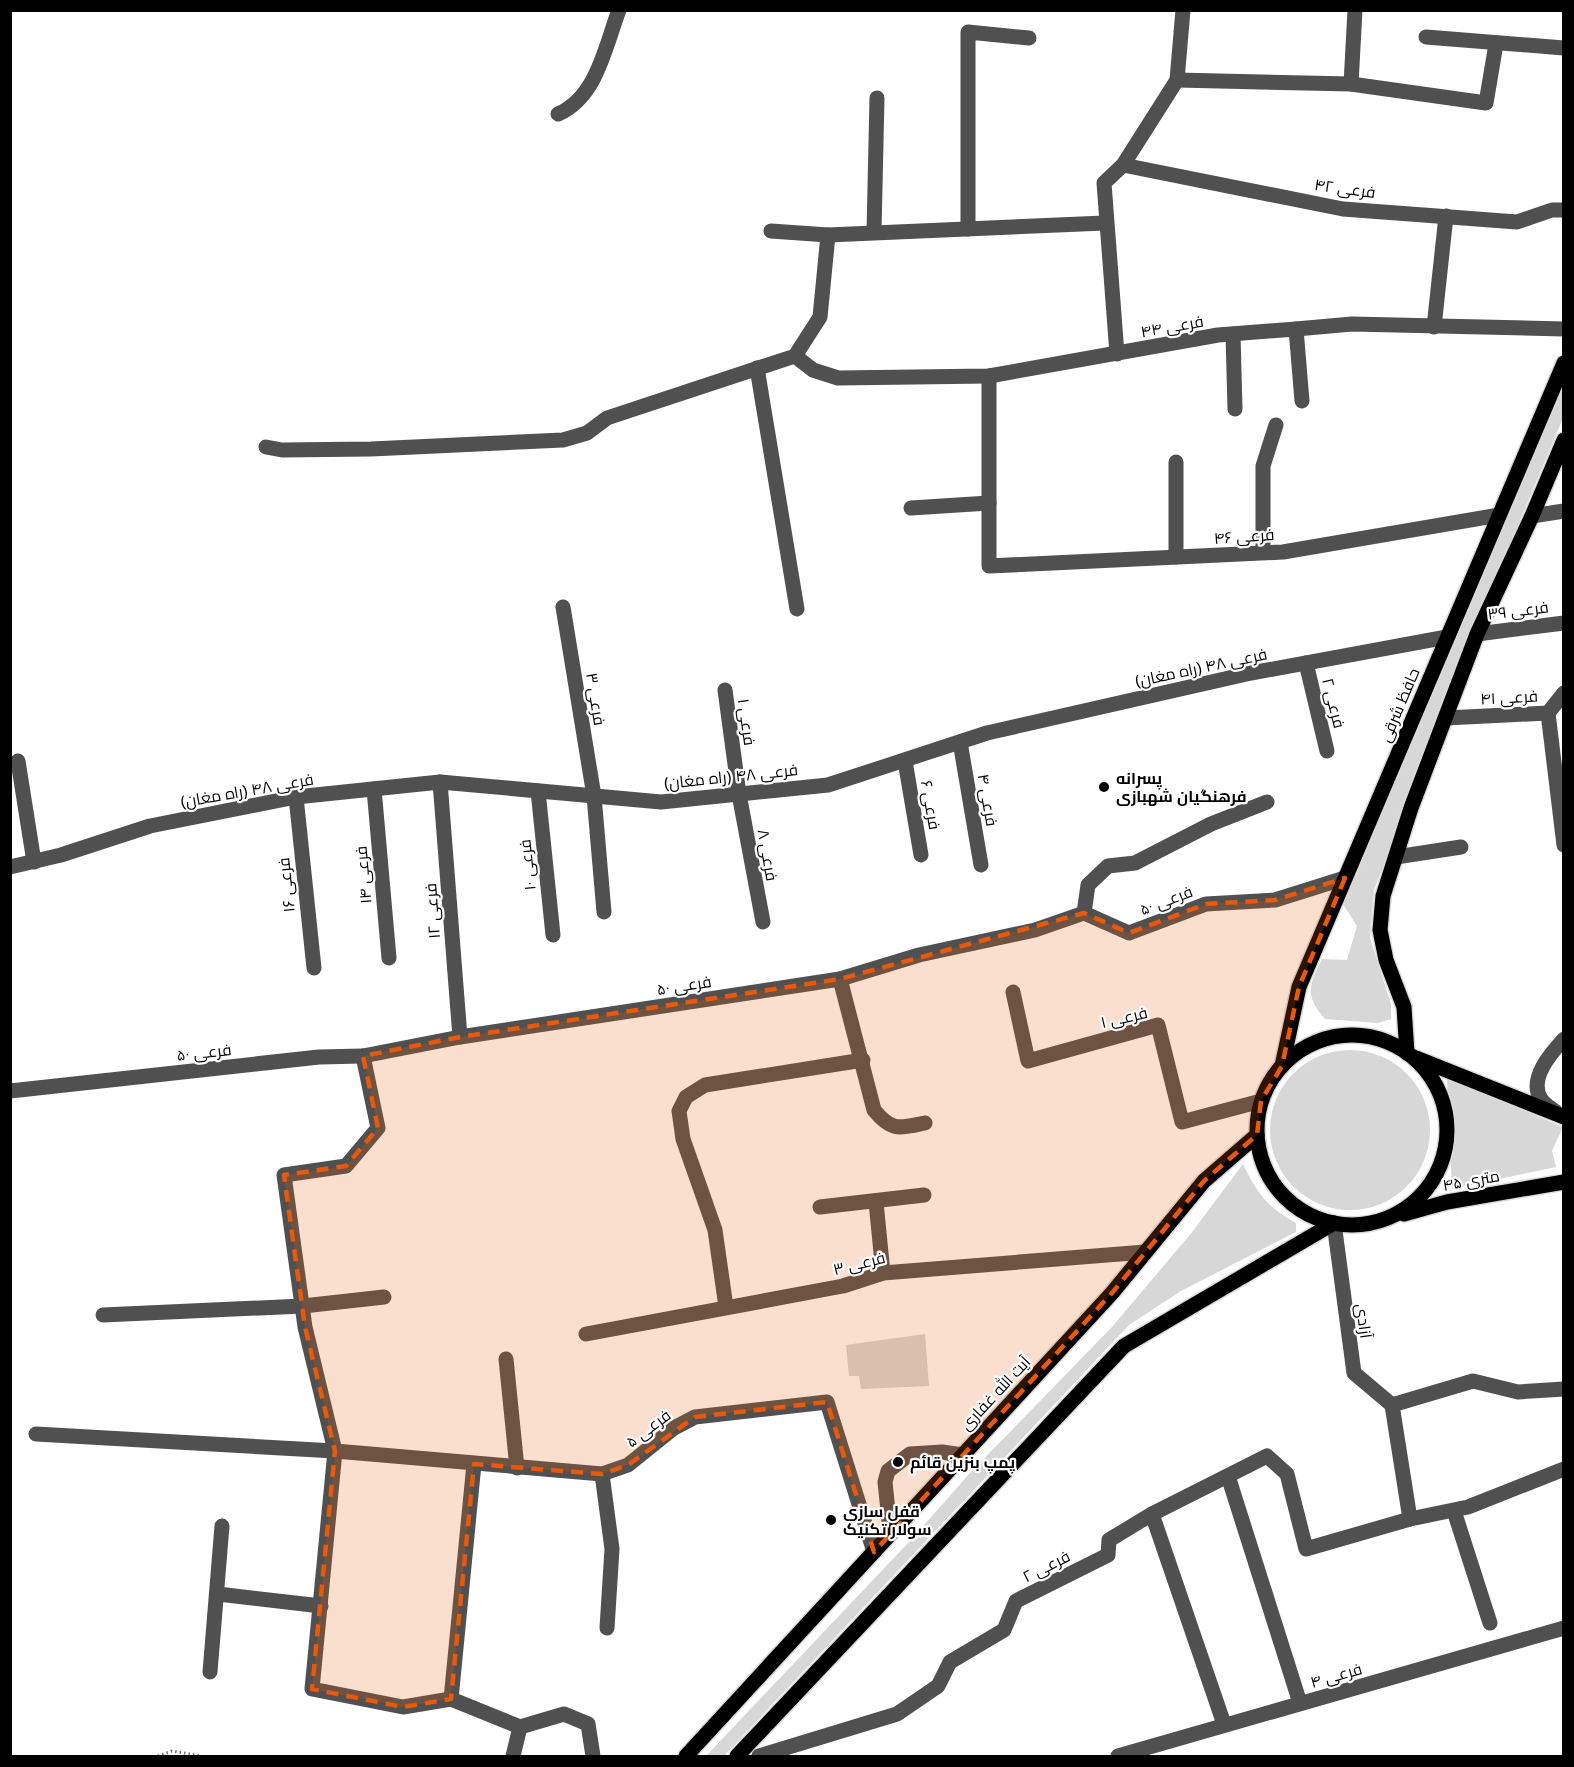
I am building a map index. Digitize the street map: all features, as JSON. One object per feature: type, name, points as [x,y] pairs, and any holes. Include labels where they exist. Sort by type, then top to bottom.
[{"type":"main road","name":"حافظ شرقی","points":[[1282,1066],[1299,987],[1563,363]]},
{"type":"main road","points":[[1562,1117],[1410,1055],[1388,1042],[1360,1035],[1331,1037],[1304,1047],[1282,1066],[1270,1082],[1261,1101],[1257,1135],[1262,1160],[1273,1182],[1289,1201],[1310,1215],[1334,1224],[1361,1225],[1387,1219],[1415,1202],[1435,1177],[1446,1146],[1446,1113],[1434,1082],[1410,1055],[1404,1007],[1386,960],[1380,930],[1383,896],[1395,857],[1477,634],[1532,516],[1563,440]]},
{"type":"main road","name":"آیت الله غفاری","points":[[686,1756],[1112,1293],[1204,1181],[1257,1135]]},
{"type":"main road","name":"۴۵ متری","points":[[1387,1219],[1447,1202],[1563,1182]]},
{"type":"main road","points":[[737,1756],[1124,1346],[1334,1224]]},
{"type":"street","points":[[558,114],[569,110],[590,89],[619,10]]},
{"type":"street","points":[[1117,354],[1105,223],[1104,183],[1124,165],[1177,80],[1183,10]]},
{"type":"street","points":[[1351,84],[1356,10]]},
{"type":"street","points":[[968,229],[968,32],[1029,38]]},
{"type":"street","points":[[1426,37],[1563,48]]},
{"type":"street","points":[[1177,80],[1351,84],[1486,103],[1496,44]]},
{"type":"street","points":[[874,232],[877,98]]},
{"type":"street","name":"فرعی ۴۲","points":[[1124,165],[1343,209],[1517,222],[1552,210],[1563,210]]},
{"type":"street","points":[[1434,327],[1446,216]]},
{"type":"street","points":[[771,231],[828,235],[1105,223]]},
{"type":"street","points":[[266,447],[282,450],[370,449],[563,440],[587,433],[607,418],[795,356],[820,317],[828,235]]},
{"type":"street","name":"فرعی ۴۴","points":[[795,356],[813,370],[838,378],[989,376],[1233,334],[1352,324],[1563,329]]},
{"type":"street","points":[[1296,329],[1302,401]]},
{"type":"street","points":[[1233,334],[1235,409]]},
{"type":"street","points":[[757,368],[797,609]]},
{"type":"street","points":[[911,508],[989,503],[989,376]]},
{"type":"street","points":[[1263,551],[1263,466],[1276,425]]},
{"type":"street","points":[[1176,462],[1176,557]]},
{"type":"street","name":"فرعی ۴۶","points":[[989,503],[989,566],[1233,556],[1263,551],[1283,552],[1499,515]]},
{"type":"street","points":[[1532,516],[1563,511]]},
{"type":"street","name":"فرعی ۳","points":[[563,607],[594,796],[604,912]]},
{"type":"street","name":"فرعی ۳۹","points":[[1477,634],[1563,623]]},
{"type":"street","name":"فرعی ۴۸ (راه مغان)","points":[[10,867],[150,826],[296,797],[440,782],[661,802],[828,784],[1016,726],[1306,663],[1447,637]]},
{"type":"street","name":"فرعی ۲","points":[[1306,663],[1327,752]]},
{"type":"street","name":"فرعی ۱","points":[[725,690],[739,794]]},
{"type":"street","name":"فرعی ۴۱","points":[[1446,718],[1548,713],[1563,693]]},
{"type":"street","points":[[1548,713],[1563,844]]},
{"type":"street","name":"فرعی ۴","points":[[960,742],[981,865]]},
{"type":"street","points":[[18,761],[34,861]]},
{"type":"street","name":"فرعی ۶","points":[[904,761],[921,855]]},
{"type":"street","name":"فرعی ۱۲","points":[[440,782],[460,1037]]},
{"type":"street","name":"فرعی ۱۴","points":[[374,789],[389,958]]},
{"type":"street","name":"فرعی ۱۰","points":[[538,791],[553,935]]},
{"type":"street","name":"فرعی ۸","points":[[739,794],[762,922]]},
{"type":"street","name":"فرعی ۱۶","points":[[296,797],[314,968]]},
{"type":"street","points":[[1084,913],[1088,885],[1108,866],[1135,863],[1211,824],[1267,802]]},
{"type":"street","points":[[1395,857],[1461,847]]},
{"type":"street","name":"فرعی ۵۰","points":[[10,1092],[318,1057],[363,1056],[460,1037],[840,979],[919,955],[1035,930],[1084,913],[1129,933],[1206,904],[1275,900],[1345,878]]},
{"type":"street","points":[[840,979],[863,1060],[874,1110],[885,1123],[897,1128],[925,1123]]},
{"type":"street","name":"فرعی ۱","points":[[1013,992],[1028,1061],[1158,1026],[1182,1122],[1261,1101]]},
{"type":"street","points":[[1562,1117],[1541,1100],[1537,1088],[1546,1062],[1563,1039]]},
{"type":"street","points":[[363,1056],[378,1128],[346,1166],[284,1175],[305,1327],[335,1451],[312,1689],[404,1707],[451,1700],[520,1727],[564,1714],[588,1724],[593,1756]]},
{"type":"street","points":[[726,1307],[715,1230],[683,1139],[679,1111],[686,1097],[705,1085],[863,1060]]},
{"type":"street","points":[[820,1207],[924,1195]]},
{"type":"street","points":[[876,1202],[883,1273]]},
{"type":"street","name":"آزادی","points":[[1334,1224],[1354,1373],[1392,1405]]},
{"type":"street","name":"فرعی ۳","points":[[586,1334],[843,1286],[883,1273],[1145,1252]]},
{"type":"street","points":[[103,1314],[303,1306],[384,1297]]},
{"type":"street","points":[[506,1359],[517,1468]]},
{"type":"street","points":[[1563,1389],[1518,1392],[1473,1381],[1392,1405],[1410,1519],[1454,1511],[1563,1469]]},
{"type":"street","name":"فرعی ۵","points":[[36,1434],[335,1451],[602,1474],[628,1466],[674,1428],[695,1417],[827,1402],[874,1552]]},
{"type":"street","points":[[887,1538],[889,1520],[885,1482],[888,1471],[910,1454],[942,1452],[963,1455]]},
{"type":"street","name":"فرعی ۲","points":[[759,1756],[897,1714],[938,1686],[950,1662],[1004,1630],[1016,1601],[1108,1555],[1109,1540],[1152,1514],[1266,1456],[1287,1474],[1306,1549],[1410,1519]]},
{"type":"street","points":[[451,1700],[474,1464]]},
{"type":"street","points":[[602,1474],[612,1549],[607,1628]]},
{"type":"street","points":[[1228,1476],[1300,1703]]},
{"type":"street","points":[[1454,1511],[1490,1623]]},
{"type":"street","points":[[1152,1514],[1224,1724]]},
{"type":"street","points":[[210,1672],[222,1526]]},
{"type":"street","points":[[218,1594],[321,1606]]},
{"type":"street","name":"فرعی ۴","points":[[1118,1756],[1563,1628]]},
{"type":"street","points":[[513,1756],[520,1727]]},
{"type":"path","points":[[158,1756],[172,1752],[201,1756]]},
{"type":"highlighted area","points":[[1345,878],[1299,987],[1282,1066],[1261,1101],[1257,1135],[1204,1181],[1112,1293],[874,1552],[827,1402],[695,1417],[628,1465],[602,1474],[474,1464],[451,1699],[403,1707],[312,1689],[335,1451],[305,1327],[284,1175],[346,1166],[378,1128],[363,1056],[460,1037],[840,979],[1084,913],[1129,933],[1206,904],[1275,900]]},
{"type":"shaded area","points":[[1563,384],[1563,418],[1508,549],[1374,890],[1370,938],[1391,1004],[1391,1019],[1378,1023],[1325,1019],[1318,1011],[1311,996],[1314,976],[1322,959],[1347,960],[1357,926],[1343,904]]},
{"type":"shaded area","points":[[1350,1050],[1366,1051],[1381,1056],[1395,1063],[1407,1073],[1417,1085],[1424,1099],[1429,1114],[1429,1146],[1424,1161],[1417,1175],[1407,1187],[1395,1197],[1381,1204],[1366,1209],[1350,1210],[1334,1209],[1319,1204],[1305,1197],[1293,1187],[1283,1175],[1276,1161],[1271,1146],[1270,1130],[1271,1114],[1276,1099],[1283,1085],[1293,1073],[1305,1063],[1319,1056],[1334,1051]]},
{"type":"shaded area","points":[[1447,1078],[1563,1127],[1552,1151],[1556,1167],[1452,1189]]},
{"type":"shaded area","points":[[1243,1164],[1264,1199],[1278,1212],[1296,1223],[1296,1232],[1181,1291],[1129,1325],[724,1756],[706,1756],[910,1541],[970,1473],[1112,1327],[1193,1231]]},
{"type":"shaded area","points":[[925,1334],[929,1386],[861,1389],[859,1376],[849,1376],[846,1345]]},
{"type":"place","name":"پسرانه فرهنگیان شهبازی","points":[[1104,787]]},
{"type":"place","name":"پمپ بنزین قائم","points":[[898,1462]]},
{"type":"place","name":"قفل سازی سولار تکنیک","points":[[831,1520]]}]
